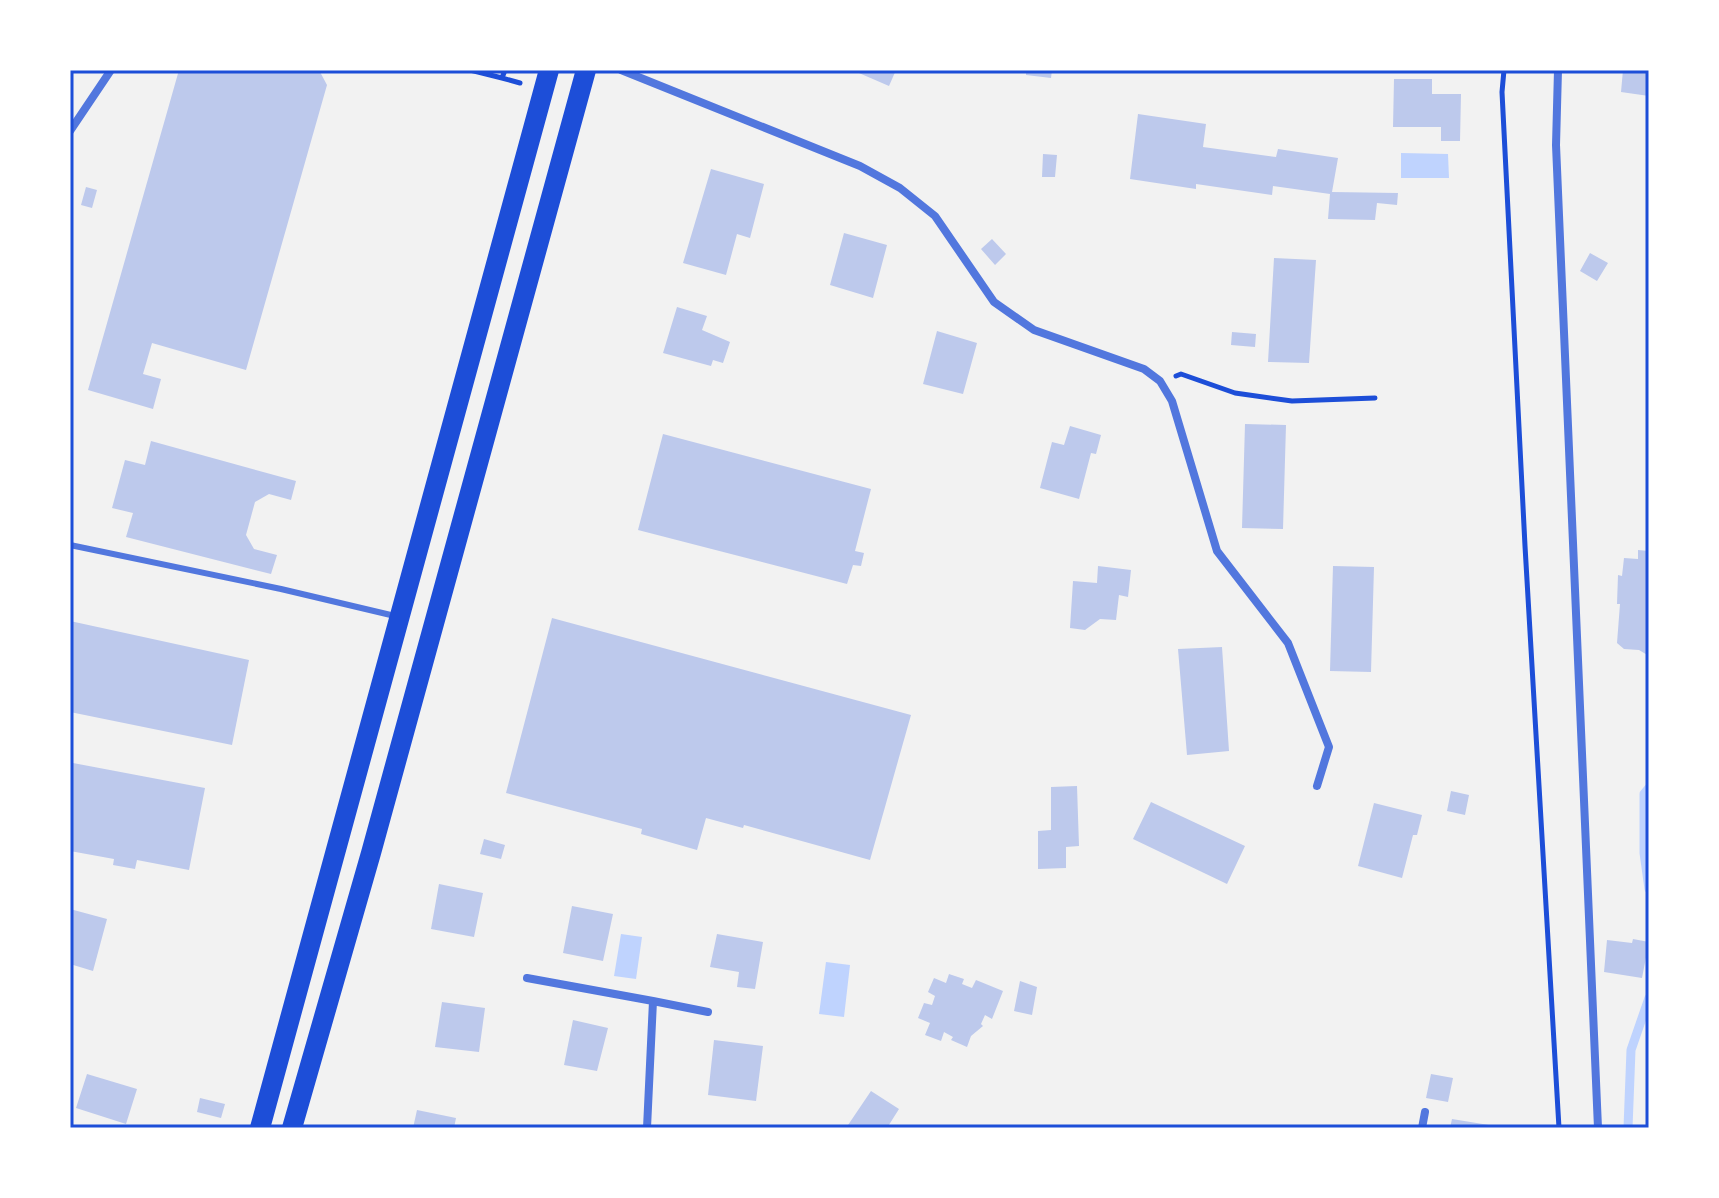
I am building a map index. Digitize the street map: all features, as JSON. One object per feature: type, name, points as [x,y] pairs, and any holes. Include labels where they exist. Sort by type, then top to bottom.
[{"type":"main road","points":[[260,1128],[549,70]]},
{"type":"main road","points":[[292,1128],[371,853],[586,70]]},
{"type":"street","points":[[70,131],[111,70]]},
{"type":"street","points":[[621,70],[847,160],[900,188],[935,216],[994,302],[1034,330],[1144,369],[1160,381],[1172,401],[1217,551],[1288,643],[1329,747],[1317,786]]},
{"type":"street","points":[[1558,70],[1556,145],[1598,1128]]},
{"type":"street","points":[[527,978],[708,1012]]},
{"type":"street","points":[[647,1128],[653,1001]]},
{"type":"street","points":[[1422,1128],[1425,1112]]},
{"type":"lane","points":[[70,545],[281,589],[400,618]]},
{"type":"path","points":[[470,70],[502,78]]},
{"type":"path","points":[[1504,70],[1502,92],[1525,562],[1559,1128]]},
{"type":"path","points":[[1160,381],[1181,374],[1235,393],[1292,401],[1375,398]]},
{"type":"water","points":[[1401,153],[1448,154],[1449,178],[1401,178]]},
{"type":"water","points":[[621,934],[642,937],[636,979],[614,976]]},
{"type":"water","points":[[826,962],[850,965],[844,1017],[819,1014]]},
{"type":"building","points":[[179,70],[319,70],[327,85],[246,370],[152,343],[143,374],[161,379],[153,409],[88,390]]},
{"type":"building","points":[[852,70],[896,70],[889,86]]},
{"type":"building","points":[[1026,70],[1052,70],[1051,78],[1026,75]]},
{"type":"building","points":[[1623,70],[1649,70],[1649,96],[1621,92]]},
{"type":"building","points":[[1394,79],[1432,79],[1432,94],[1461,94],[1460,141],[1441,141],[1441,127],[1393,127]]},
{"type":"building","points":[[1138,114],[1206,124],[1203,147],[1276,157],[1278,149],[1338,158],[1332,192],[1398,193],[1397,205],[1377,203],[1375,220],[1328,219],[1330,194],[1273,186],[1272,195],[1196,184],[1196,189],[1130,179]]},
{"type":"building","points":[[1043,154],[1057,155],[1055,177],[1042,177]]},
{"type":"building","points":[[711,169],[764,184],[750,238],[737,234],[726,275],[683,263]]},
{"type":"building","points":[[86,187],[97,190],[92,208],[81,205]]},
{"type":"building","points":[[844,233],[887,245],[873,298],[830,285]]},
{"type":"building","points":[[992,239],[1006,254],[995,265],[981,249]]},
{"type":"building","points":[[1590,253],[1608,263],[1597,281],[1580,271]]},
{"type":"building","points":[[1274,258],[1316,260],[1309,363],[1268,362]]},
{"type":"building","points":[[677,307],[707,316],[702,330],[730,342],[723,363],[713,360],[711,366],[663,353]]},
{"type":"building","points":[[937,331],[977,343],[963,394],[923,384]]},
{"type":"building","points":[[1232,332],[1256,334],[1255,347],[1231,345]]},
{"type":"building","points":[[1245,424],[1286,425],[1283,529],[1242,528]]},
{"type":"building","points":[[1070,426],[1101,435],[1096,454],[1091,453],[1079,499],[1040,488],[1052,442],[1064,445]]},
{"type":"building","points":[[663,434],[871,489],[855,551],[864,553],[861,566],[853,565],[847,584],[638,530]]},
{"type":"building","points":[[151,441],[296,481],[291,500],[269,494],[255,502],[246,535],[254,549],[277,555],[271,574],[126,537],[133,513],[112,508],[125,460],[145,465]]},
{"type":"building","points":[[1638,550],[1649,551],[1649,656],[1639,650],[1624,649],[1617,643],[1620,604],[1617,604],[1618,575],[1622,576],[1624,558],[1638,559]]},
{"type":"building","points":[[1098,566],[1131,570],[1128,597],[1119,595],[1116,620],[1100,619],[1085,630],[1070,628],[1073,581],[1097,583]]},
{"type":"building","points":[[1333,566],[1374,567],[1371,672],[1330,671]]},
{"type":"building","points":[[552,618],[911,715],[870,860],[744,825],[743,828],[706,818],[697,850],[641,834],[642,829],[506,793]]},
{"type":"building","points":[[70,621],[249,660],[232,745],[70,712]]},
{"type":"building","points":[[1222,647],[1229,751],[1187,755],[1178,649]]},
{"type":"building","points":[[73,763],[205,788],[189,870],[137,860],[135,869],[113,865],[114,859],[70,851],[70,777]]},
{"type":"building","points":[[1077,786],[1079,846],[1066,847],[1066,868],[1038,869],[1038,831],[1051,830],[1051,787]]},
{"type":"building","points":[[1451,791],[1469,795],[1465,815],[1447,811]]},
{"type":"building","points":[[1151,802],[1245,846],[1227,884],[1133,839]]},
{"type":"building","points":[[1374,803],[1422,815],[1417,835],[1413,835],[1402,878],[1358,866]]},
{"type":"building","points":[[484,839],[505,845],[501,859],[480,854]]},
{"type":"building","points":[[439,884],[483,893],[474,937],[431,929]]},
{"type":"building","points":[[572,906],[613,914],[603,961],[563,953]]},
{"type":"building","points":[[70,909],[107,919],[93,971],[70,964]]},
{"type":"building","points":[[717,934],[763,942],[755,989],[737,987],[739,972],[710,967]]},
{"type":"building","points":[[1633,939],[1649,942],[1642,978],[1604,972],[1607,940],[1632,943]]},
{"type":"building","points":[[949,974],[964,979],[962,984],[972,988],[976,980],[1003,991],[992,1019],[985,1015],[983,1026],[971,1036],[967,1047],[951,1040],[953,1037],[944,1032],[941,1041],[925,1035],[930,1023],[918,1018],[924,1003],[932,1005],[935,996],[928,992],[934,978],[946,983]]},
{"type":"building","points":[[1020,981],[1037,987],[1032,1015],[1014,1011]]},
{"type":"building","points":[[442,1002],[485,1008],[479,1052],[435,1047]]},
{"type":"building","points":[[573,1020],[608,1028],[597,1071],[564,1065]]},
{"type":"building","points":[[714,1040],[763,1046],[756,1101],[708,1095]]},
{"type":"building","points":[[87,1074],[137,1089],[126,1124],[76,1108]]},
{"type":"building","points":[[1431,1074],[1453,1078],[1448,1102],[1426,1098]]},
{"type":"building","points":[[871,1091],[899,1109],[887,1128],[846,1128]]},
{"type":"building","points":[[200,1098],[225,1104],[221,1118],[197,1112]]},
{"type":"building","points":[[417,1110],[456,1118],[454,1128],[413,1128]]},
{"type":"building","points":[[1452,1119],[1495,1126],[1495,1128],[1450,1128]]},
{"type":"waterway","points":[[1649,788],[1644,794],[1644,853],[1649,889]]},
{"type":"waterway","points":[[1628,1128],[1631,1050],[1649,998]]}]
